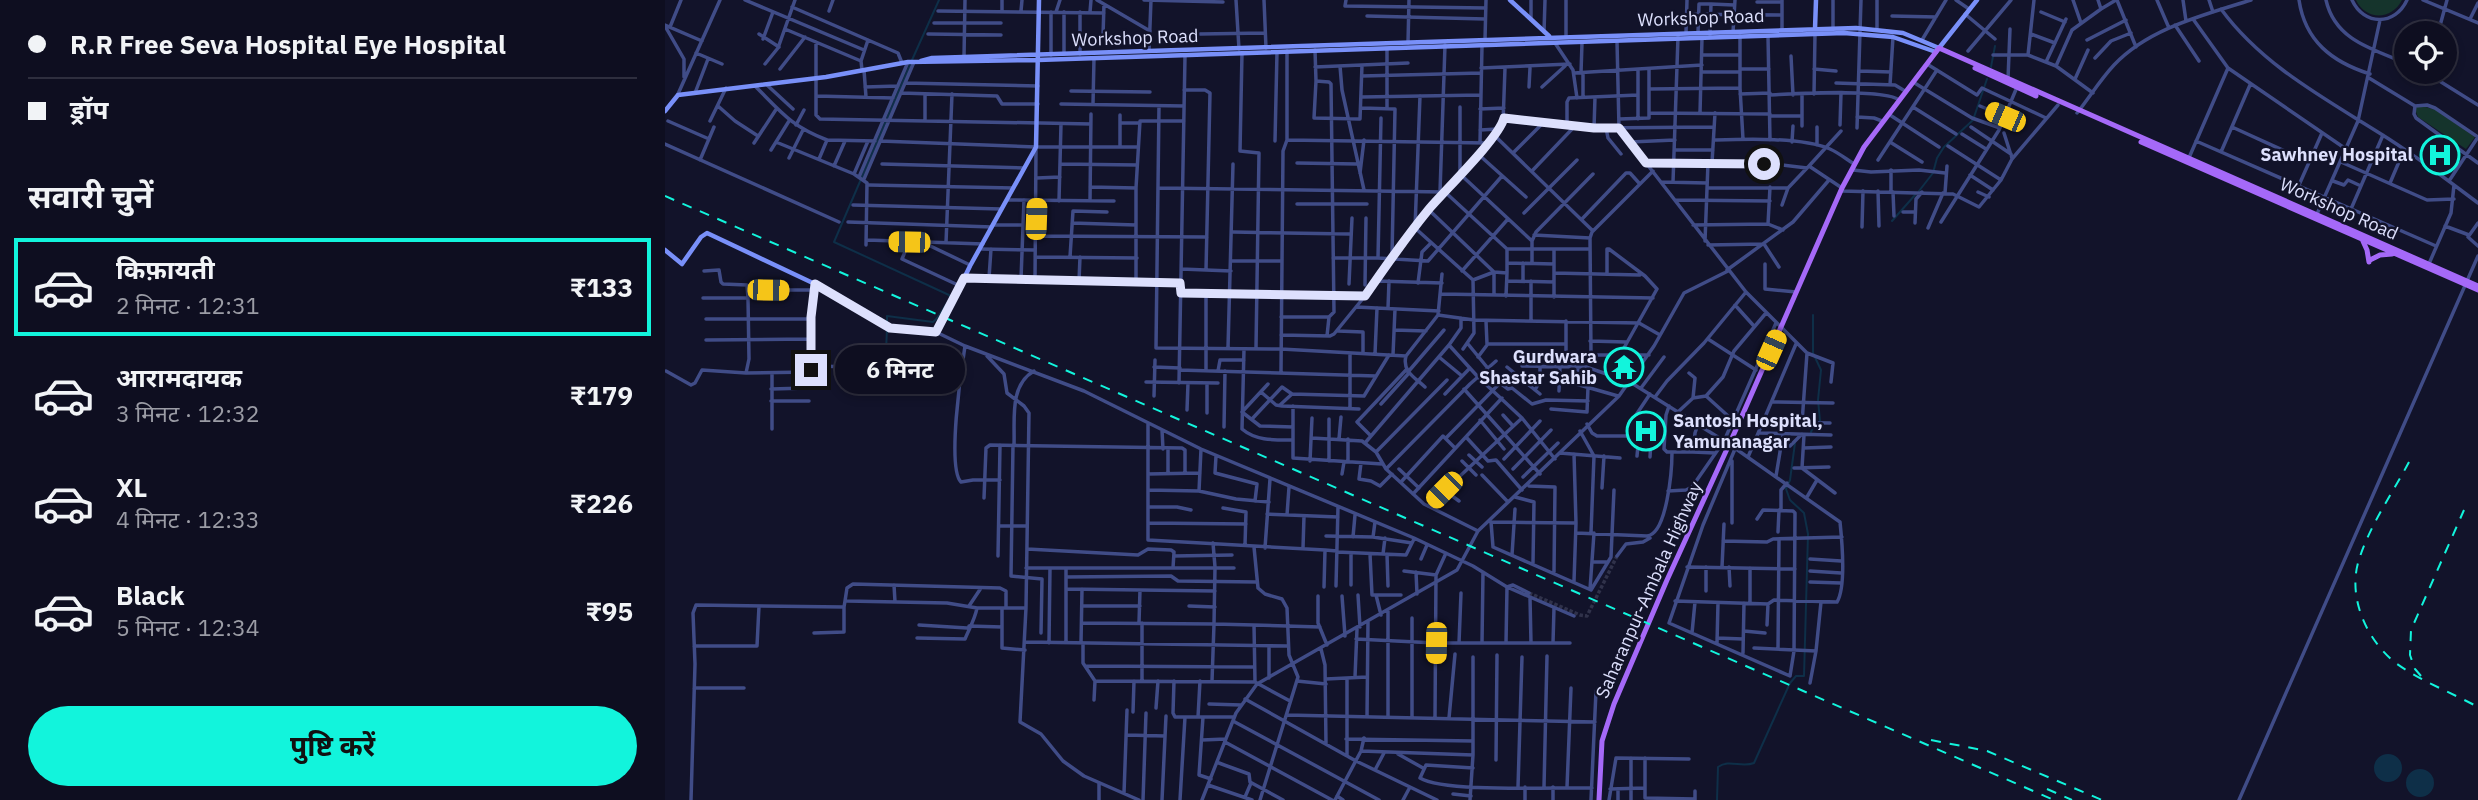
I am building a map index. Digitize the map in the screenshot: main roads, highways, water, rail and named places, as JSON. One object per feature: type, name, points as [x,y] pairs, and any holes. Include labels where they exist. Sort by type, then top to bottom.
[{"type":"main road","points":[[665,250],[682,264],[701,237],[707,233],[845,300],[887,327],[936,332],[1036,147],[1039,0]]},
{"type":"main road","points":[[1510,0],[1552,39]]},
{"type":"main road","points":[[1815,0],[1815,31]]},
{"type":"main road","name":"Saharanpur-Ambala Highway","points":[[1599,800],[1605,729],[1726,443],[1841,189],[1882,121],[1977,0]]},
{"type":"main road","name":"Workshop Road","points":[[1710,35],[1833,28],[1861,30],[1938,50],[2478,288]]},
{"type":"main road","name":"Workshop Road","points":[[1552,39],[1686,33],[1740,36],[1877,29],[1903,33],[1922,40],[2017,87],[2078,112]]},
{"type":"main road","name":"Workshop Road","points":[[910,62],[1038,58],[1064,54],[1287,51],[1408,43],[1617,39],[1701,34]]},
{"type":"main road","name":"Workshop Road","points":[[1240,51],[1483,42]]},
{"type":"main road","name":"Workshop Road","points":[[665,111],[678,95],[817,78],[932,58],[1094,58],[1149,54]]},
{"type":"main road","name":"Workshop Road","points":[[2316,217],[2395,254],[2428,266]]},
{"type":"main road","points":[[2362,239],[2369,261],[2380,255],[2395,254]]},
{"type":"water","points":[[2388,754],[2398,758],[2402,768],[2398,778],[2388,782],[2378,778],[2374,768],[2378,758]]},
{"type":"water","points":[[2420,769],[2430,773],[2434,783],[2430,793],[2420,797],[2410,793],[2406,783],[2410,773]]},
{"type":"waterway","points":[[912,60],[939,0]]},
{"type":"waterway","points":[[1991,67],[1995,46]]},
{"type":"waterway","points":[[887,323],[887,316],[933,322],[951,299],[949,295],[834,242],[910,65]]},
{"type":"waterway","points":[[1919,191],[1933,173],[1937,158],[1944,147],[1973,120],[1987,79]]},
{"type":"waterway","points":[[1892,221],[1915,195]]},
{"type":"waterway","points":[[1811,432],[1814,425],[1820,421],[1818,400],[1821,370],[1813,353],[1813,315]]},
{"type":"waterway","points":[[885,372],[887,329]]},
{"type":"waterway","points":[[1717,800],[1718,767],[1754,763],[1790,683],[1796,676],[1804,676],[1808,534],[1804,513],[1790,500],[1786,489],[1790,480],[1795,443]]},
{"type":"tunnel","points":[[1529,593],[1587,616],[1617,556]]},
{"type":"railway","points":[[665,196],[2054,800]]},
{"type":"railway","points":[[2409,462],[2362,550],[2356,577],[2358,605],[2369,632],[2397,664],[2478,707]]},
{"type":"railway","points":[[2421,676],[2410,655],[2411,630],[2464,510]]},
{"type":"railway","points":[[1931,740],[1987,751],[2102,800]]},
{"type":"railway","points":[[2047,789],[2072,800]]},
{"type":"place","name":"Sawhney Hospital","points":[[2440,155]]},
{"type":"place","name":"Gurdwara Shastar Sahib","points":[[1624,367]]},
{"type":"place","name":"Santosh Hospital, Yamunanagar","points":[[1646,431]]}]
